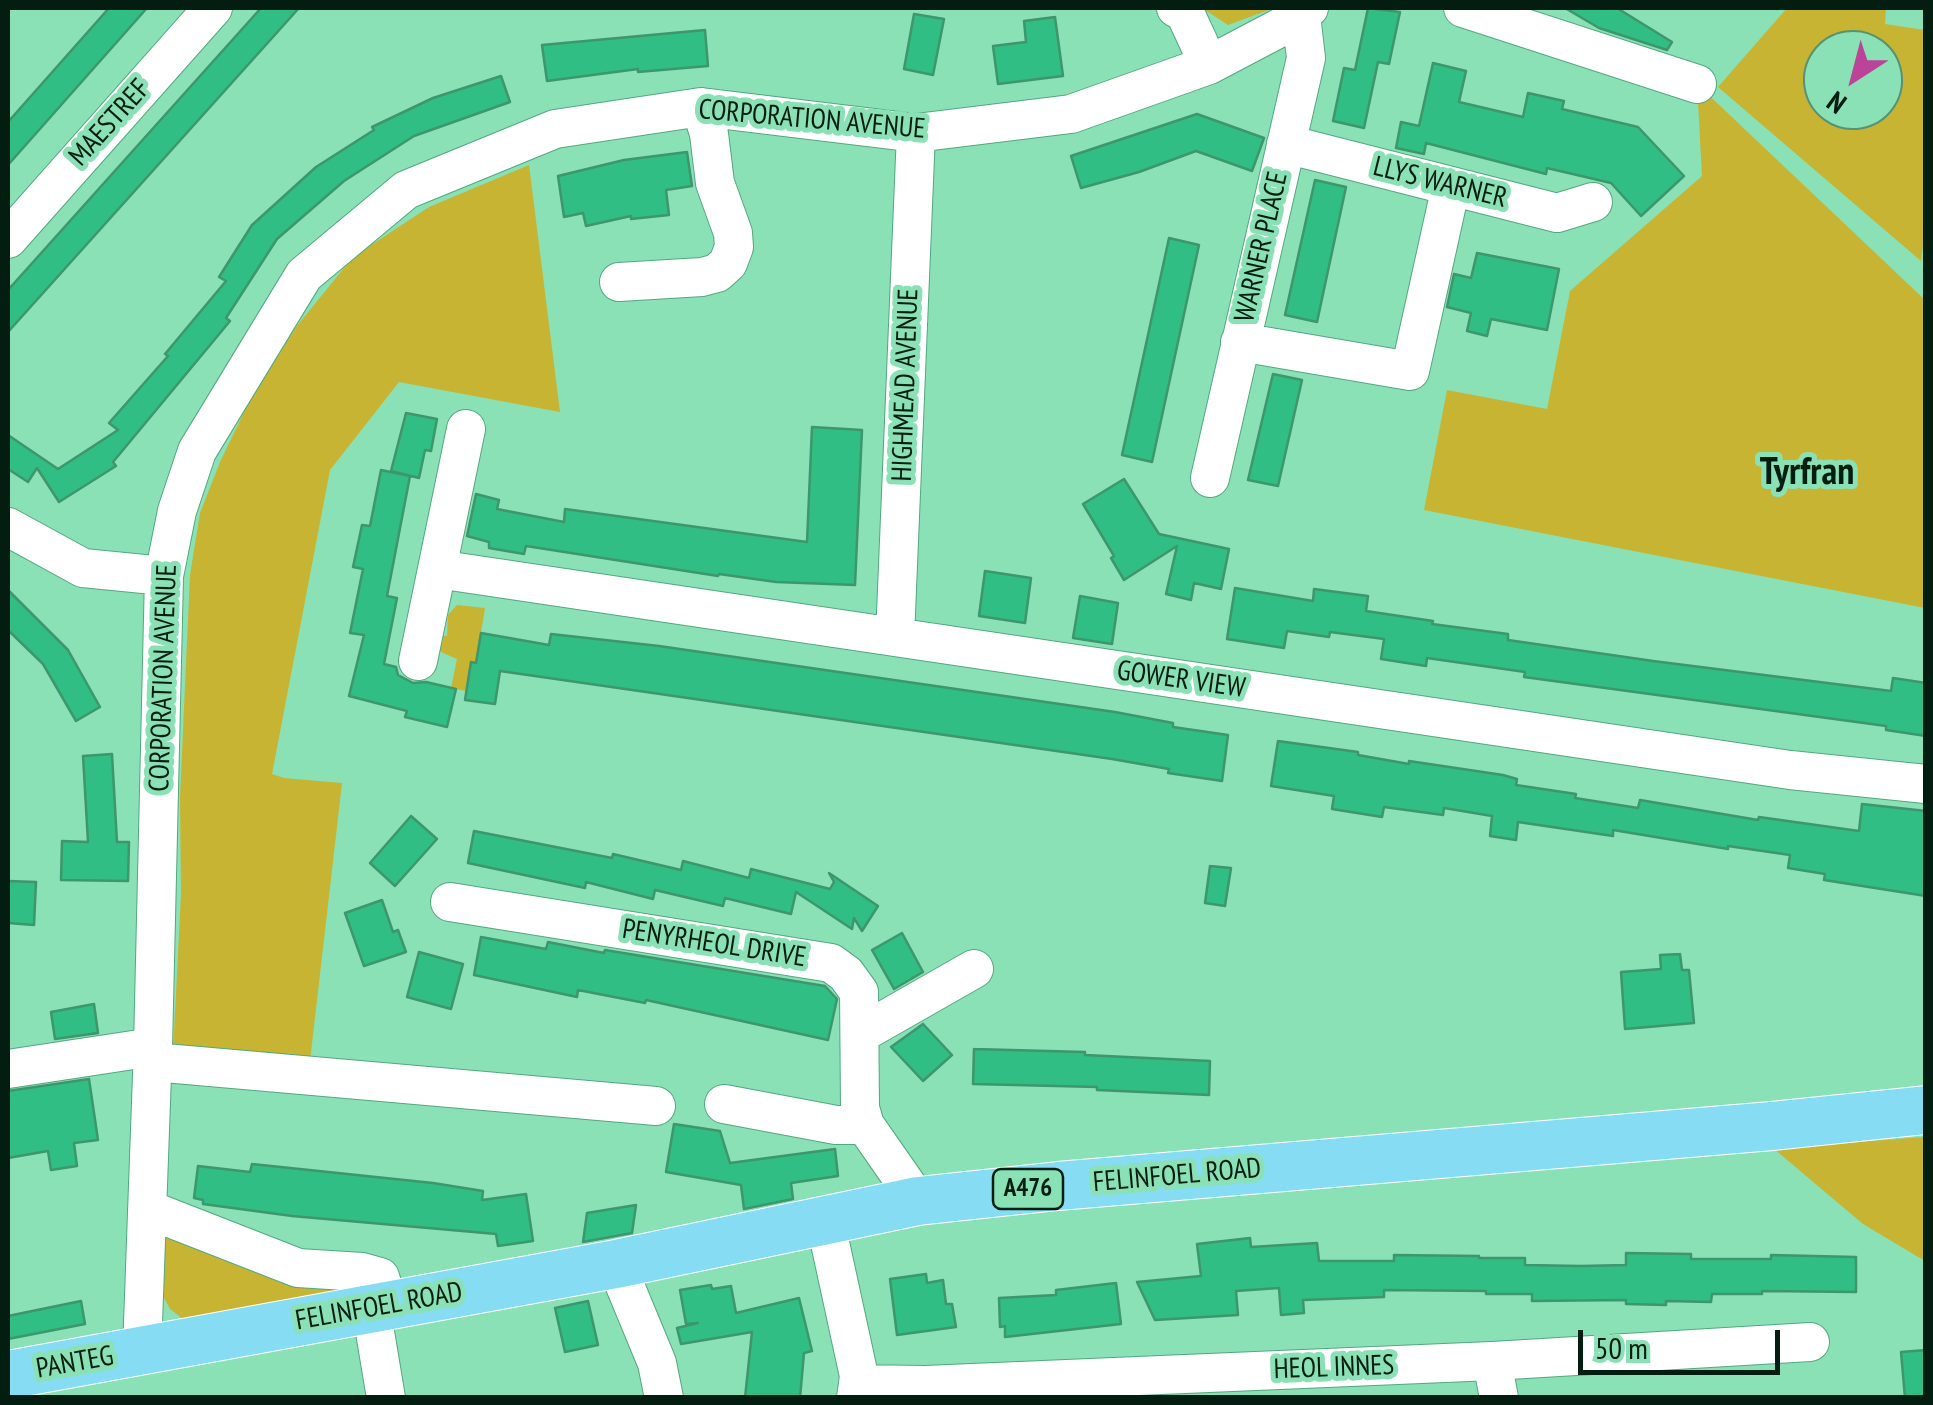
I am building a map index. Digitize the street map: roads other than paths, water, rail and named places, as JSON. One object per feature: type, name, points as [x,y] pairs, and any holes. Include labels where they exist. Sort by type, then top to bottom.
[{"type":"main road","name":"FELINFOEL ROAD","points":[[142,1351],[616,1264],[918,1201],[1926,1110]]},
{"type":"main road","name":"PANTEG","points":[[8,1375],[142,1351]]},
{"type":"street","name":"MAESTREF","points":[[8,239],[213,8]]},
{"type":"street","points":[[1176,8],[1185,13],[1209,64]]},
{"type":"street","points":[[1464,8],[1697,84]]},
{"type":"street","name":"CORPORATION AVENUE","points":[[142,1351],[164,576],[177,511],[197,451],[304,275],[406,190],[555,129],[701,107],[916,133],[1071,114],[1209,64],[1305,11]]},
{"type":"street","name":"WARNER PLACE","points":[[1210,478],[1306,58],[1305,11]]},
{"type":"street","points":[[619,282],[702,277],[718,273],[728,263],[734,247],[733,233],[715,183],[701,107]]},
{"type":"street","name":"HIGHMEAD AVENUE","points":[[895,637],[916,133]]},
{"type":"street","name":"LLYS WARNER","points":[[1286,144],[1558,214],[1592,202]]},
{"type":"street","points":[[1240,342],[1410,371],[1451,186]]},
{"type":"street","points":[[418,660],[466,429]]},
{"type":"street","points":[[8,527],[83,568],[164,576]]},
{"type":"street","name":"GOWER VIEW","points":[[437,569],[1790,770],[1926,784]]},
{"type":"street","name":"PENYRHEOL DRIVE","points":[[450,902],[831,963],[860,992],[860,1108],[864,1125]]},
{"type":"street","points":[[860,1034],[974,969]]},
{"type":"street","points":[[8,1068],[153,1055],[656,1106]]},
{"type":"street","points":[[724,1104],[836,1125],[864,1125],[918,1201]]},
{"type":"street","points":[[147,1210],[298,1268],[380,1276],[386,1398]]},
{"type":"street","points":[[825,1220],[859,1376],[857,1391]]},
{"type":"street","points":[[616,1264],[656,1363],[664,1398]]},
{"type":"street","name":"HEOL INNES","points":[[857,1391],[1495,1379],[1810,1342]]},
{"type":"district","name":"Tyrfran","points":[[1807,473]]}]
